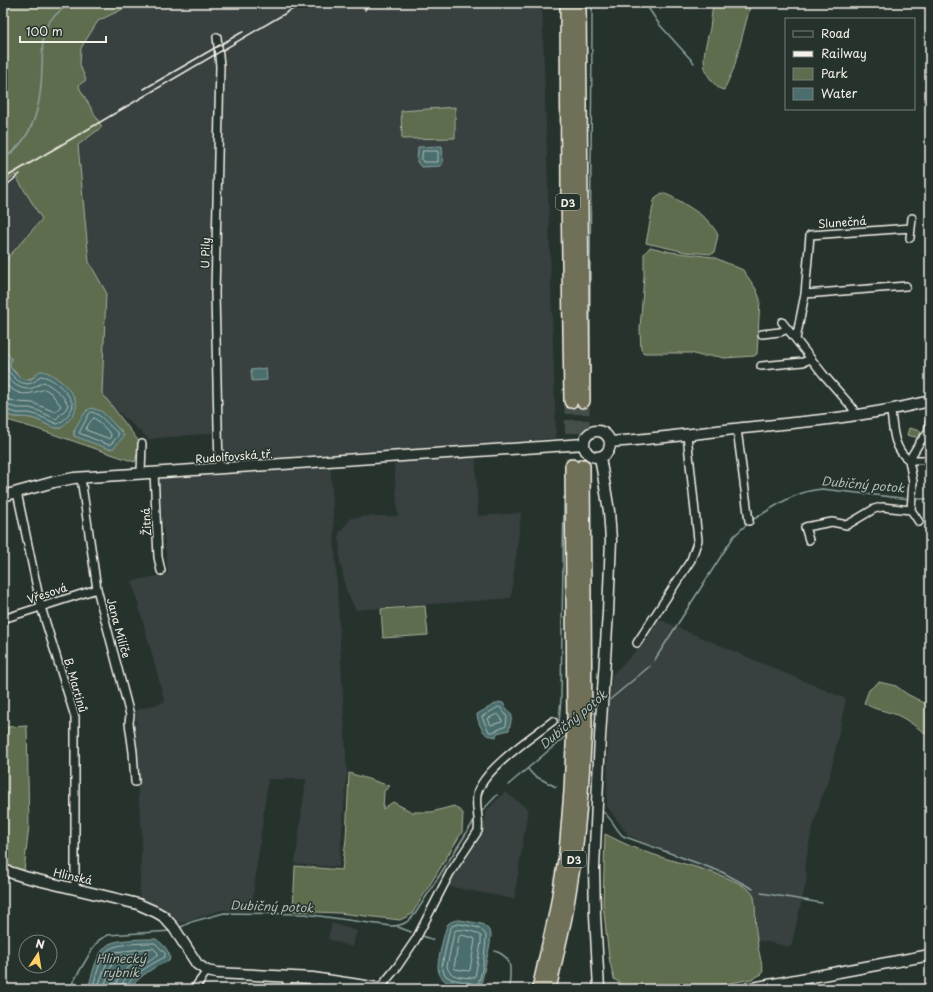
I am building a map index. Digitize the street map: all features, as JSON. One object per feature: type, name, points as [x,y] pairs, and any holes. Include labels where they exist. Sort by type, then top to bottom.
[{"type":"highway","name":"D3","points":[[567,3],[568,190],[577,401],[579,3]]},
{"type":"highway","name":"D3","points":[[538,989],[556,913],[566,853],[574,737],[579,725],[584,714],[578,466],[579,725],[581,794],[575,854],[565,917],[549,989]]},
{"type":"street","name":"U Pily","points":[[217,37],[220,66],[215,327],[219,469]]},
{"type":"street","points":[[910,238],[912,218]]},
{"type":"street","name":"Slunečná","points":[[796,339],[805,294],[810,235],[911,228]]},
{"type":"street","points":[[805,294],[906,286]]},
{"type":"street","points":[[782,322],[786,329],[851,406],[854,416]]},
{"type":"street","points":[[762,334],[786,329]]},
{"type":"street","points":[[761,366],[803,362],[812,359]]},
{"type":"street","points":[[610,442],[854,416],[891,410],[930,401]]},
{"type":"street","points":[[891,410],[897,448],[903,456],[909,460],[930,460]]},
{"type":"street","points":[[919,522],[912,503],[913,482],[909,460],[920,442],[928,433],[930,420]]},
{"type":"street","points":[[737,429],[749,521]]},
{"type":"street","points":[[598,431],[606,434],[610,442],[607,453],[600,457],[587,453],[584,444],[590,433],[598,431]]},
{"type":"street","points":[[637,643],[691,560],[698,540],[687,435]]},
{"type":"street","points":[[141,473],[142,444]]},
{"type":"street","name":"Rudolfovská tř.","points":[[3,496],[60,481],[81,478],[584,444]]},
{"type":"street","points":[[598,989],[594,869],[611,540],[609,511],[600,457]]},
{"type":"street","name":"Žitná","points":[[154,472],[158,557],[161,571]]},
{"type":"street","name":"Jana Milíče","points":[[81,478],[97,589],[130,714],[129,723],[135,782]]},
{"type":"street","name":"B. Martinů","points":[[17,492],[41,607],[75,717],[76,889]]},
{"type":"street","points":[[809,540],[806,527],[832,522],[847,525],[874,509],[912,503]]},
{"type":"street","name":"Vřesová","points":[[3,618],[97,589]]},
{"type":"street","points":[[194,989],[207,971],[217,973],[313,978],[382,988],[416,939],[450,873],[478,831],[479,825],[476,809],[477,793],[483,781],[503,760],[553,721]]},
{"type":"street","name":"Hlinská","points":[[3,870],[25,877],[138,904],[163,916],[176,930],[197,964],[207,971]]},
{"type":"street","points":[[747,989],[930,954]]},
{"type":"street","points":[[287,976],[287,989]]},
{"type":"street","points":[[313,978],[314,989]]},
{"type":"shaded area","points":[[3,3],[542,3],[556,438],[475,445],[478,516],[521,513],[511,598],[356,610],[346,590],[340,561],[339,533],[351,518],[398,516],[393,451],[330,456],[347,773],[339,867],[295,864],[306,779],[268,779],[251,911],[221,910],[181,923],[158,909],[139,903],[142,833],[137,782],[136,710],[165,702],[132,581],[168,574],[158,478],[225,464],[222,432],[149,439],[96,392],[37,226],[3,262]]},
{"type":"shaded area","points":[[658,619],[846,699],[829,779],[823,792],[811,834],[805,866],[807,878],[791,947],[757,940],[754,897],[741,885],[628,835],[607,806],[608,713],[612,675],[634,653]]},
{"type":"shaded area","points":[[505,792],[528,809],[514,899],[447,886],[483,829],[487,810]]},
{"type":"shaded area","points":[[332,923],[357,931],[352,947],[328,939]]},
{"type":"green space","points":[[8,3],[129,3],[129,6],[98,21],[81,48],[80,65],[86,80],[79,85],[80,89],[102,127],[78,145],[89,262],[106,292],[102,393],[140,443],[135,462],[53,434],[3,419],[3,412],[9,416],[31,418],[53,427],[61,428],[34,377],[25,380],[21,378],[10,367],[11,358],[3,349],[3,263],[42,219],[15,175],[3,184],[3,7]],"holes":[[[87,410],[102,412],[122,431],[74,436],[74,431]]]},
{"type":"green space","points":[[713,3],[751,3],[734,68],[724,90],[716,86],[712,81],[705,68],[704,62]]},
{"type":"green space","points":[[455,107],[455,138],[402,139],[401,111]]},
{"type":"green space","points":[[662,193],[685,204],[710,223],[718,235],[714,253],[686,252],[646,243],[654,201],[656,197]]},
{"type":"green space","points":[[650,247],[671,252],[713,257],[743,270],[756,289],[760,299],[757,354],[754,356],[724,358],[716,356],[701,356],[691,353],[644,353],[641,350],[640,329],[644,254]]},
{"type":"green space","points":[[909,428],[921,431],[919,438],[907,435]]},
{"type":"green space","points":[[425,606],[428,635],[383,638],[381,609]]},
{"type":"green space","points":[[879,682],[896,686],[907,694],[930,706],[930,736],[897,715],[873,708],[864,703],[869,690]]},
{"type":"green space","points":[[27,726],[29,826],[24,871],[3,864],[3,781],[7,727]]},
{"type":"green space","points":[[349,773],[390,786],[384,791],[383,809],[393,802],[412,812],[431,812],[454,806],[463,813],[462,832],[412,914],[400,920],[339,913],[293,911],[295,866],[342,870],[346,839]]},
{"type":"green space","points":[[605,834],[642,851],[725,877],[739,883],[749,890],[755,900],[756,936],[763,970],[762,974],[752,979],[699,989],[629,989],[614,979],[609,958],[603,904]]},
{"type":"water","points":[[442,146],[443,162],[441,166],[421,167],[417,162],[418,147]]},
{"type":"water","points":[[3,349],[11,358],[10,367],[23,379],[30,380],[39,372],[47,372],[59,380],[70,391],[74,397],[76,408],[72,416],[61,428],[53,427],[31,418],[9,416],[3,412]]},
{"type":"water","points":[[266,368],[267,380],[252,381],[251,370]]},
{"type":"water","points":[[91,408],[101,411],[124,436],[114,448],[109,449],[74,436],[75,429],[80,420]]},
{"type":"water","points":[[499,702],[503,703],[512,716],[509,730],[497,733],[496,737],[485,733],[482,729],[477,714]]},
{"type":"water","points":[[455,920],[482,924],[491,934],[480,989],[457,985],[448,982],[440,976],[438,966],[439,957],[448,924]]},
{"type":"water","name":"Hlinecký rybník","points":[[156,939],[167,949],[170,957],[169,961],[147,972],[129,989],[88,989],[98,958],[109,944],[125,940]]},
{"type":"waterway","points":[[3,159],[17,148],[27,134],[34,120],[41,87],[43,35],[50,21],[69,3]]},
{"type":"waterway","points":[[590,384],[592,3]]},
{"type":"waterway","points":[[645,3],[659,24],[694,63]]},
{"type":"waterway","name":"Dubičný potok","points":[[754,519],[778,504],[794,496],[812,490],[822,489],[910,499]]},
{"type":"waterway","points":[[557,745],[561,699],[564,497]]},
{"type":"waterway","name":"Dubičný potok","points":[[914,499],[930,499]]},
{"type":"waterway","name":"Dubičný potok","points":[[654,661],[734,536],[746,525]]},
{"type":"waterway","name":"Dubičný potok","points":[[607,702],[650,666]]},
{"type":"waterway","name":"Dubičný potok","points":[[590,716],[598,710]]},
{"type":"waterway","name":"Dubičný potok","points":[[508,785],[567,735]]},
{"type":"waterway","points":[[528,769],[533,775],[556,787]]},
{"type":"waterway","name":"Dubičný potok","points":[[480,813],[497,795]]},
{"type":"waterway","points":[[603,812],[609,817],[623,836],[722,872],[753,889]]},
{"type":"waterway","name":"Dubičný potok","points":[[179,928],[191,922],[224,913],[305,914],[391,926],[402,924],[415,914],[474,821]]},
{"type":"waterway","points":[[761,893],[822,903]]},
{"type":"waterway","points":[[398,927],[411,932]]},
{"type":"waterway","name":"Dubičný potok","points":[[69,989],[99,940],[108,935],[172,931]]},
{"type":"waterway","points":[[420,935],[433,940]]},
{"type":"waterway","points":[[495,951],[506,958],[510,966],[509,989]]},
{"type":"tunnel","points":[[571,401],[572,466]]},
{"type":"tunnel","points":[[583,401],[583,466]]},
{"type":"railway","points":[[3,179],[303,3]]},
{"type":"railway","points":[[365,10],[368,3]]},
{"type":"railway","points":[[144,89],[244,31]]},
{"type":"railway","points":[[3,188],[20,174]]}]
